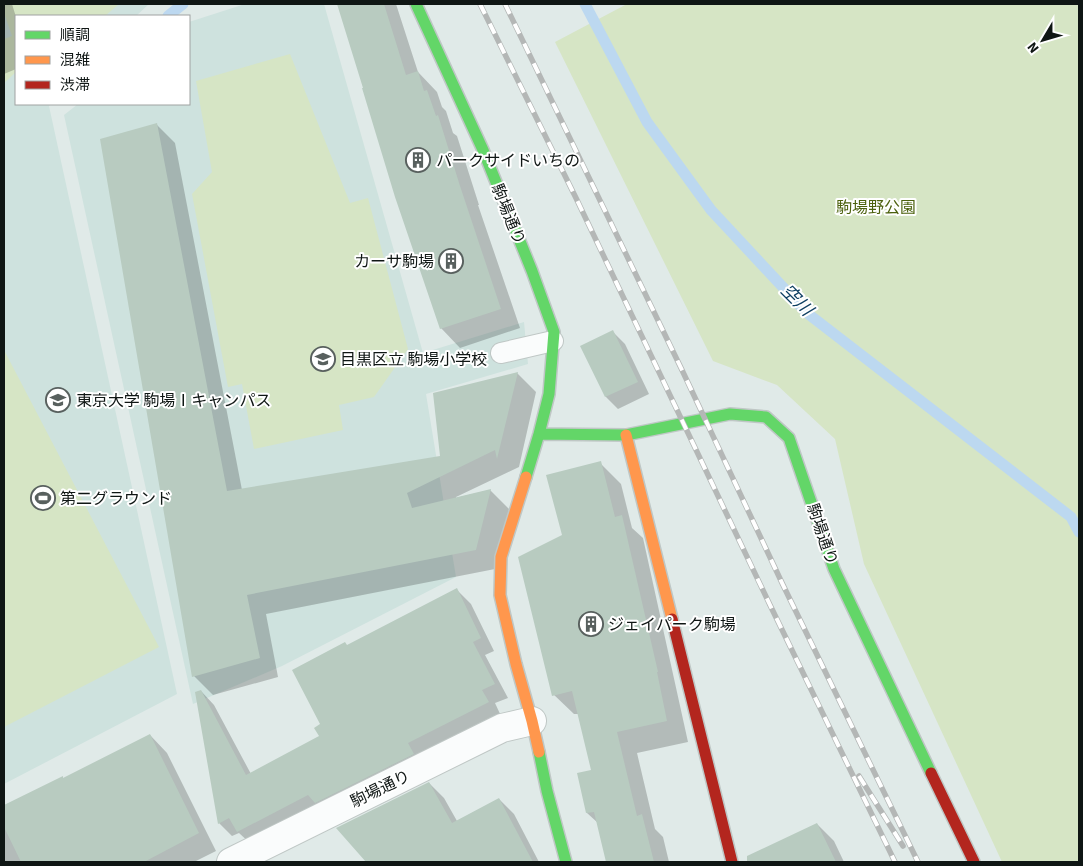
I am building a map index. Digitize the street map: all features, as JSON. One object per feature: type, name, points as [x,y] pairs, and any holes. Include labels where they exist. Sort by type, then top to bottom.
[{"type":"street","name":"駒場通り","points":[[416,4],[483,150],[532,271],[554,332],[549,394],[539,434],[501,557],[500,595],[566,862]]},
{"type":"street","name":"駒場通り","points":[[539,434],[626,435],[730,414],[766,417],[789,438],[834,569],[974,862]]},
{"type":"street","points":[[626,435],[732,862]]},
{"type":"street","name":"駒場通り","points":[[231,862],[502,728],[532,721]]},
{"type":"lane","points":[[501,352],[553,341]]},
{"type":"shaded area","name":"東京大学 駒場Ⅰキャンパス","points":[[4,4],[149,4],[137,15],[15,15],[15,105],[50,105],[177,694],[4,784]]},
{"type":"shaded area","name":"目黒区立 駒場小学校","points":[[245,4],[324,4],[423,353],[524,322],[528,364],[426,394],[456,577],[282,666],[193,704],[64,115],[77,105],[190,105],[190,22]]},
{"type":"green space","points":[[4,4],[119,4],[106,15],[15,15],[15,73],[4,83],[4,39],[12,36],[4,13]]},
{"type":"green space","name":"駒場野公園","points":[[627,4],[1079,4],[1079,862],[1002,862],[864,564],[835,439],[777,385],[713,361],[555,42]]},
{"type":"green space","points":[[290,54],[350,203],[368,198],[408,349],[374,397],[339,405],[343,430],[254,449],[242,384],[228,387],[192,194],[212,172],[196,81]]},
{"type":"green space","name":"第二グラウンド","points":[[4,350],[159,647],[4,727]]},
{"type":"building","points":[[337,4],[384,4],[406,75],[418,71],[424,91],[427,90],[436,116],[438,115],[501,309],[440,329],[395,197]]},
{"type":"building","points":[[157,123],[227,491],[440,456],[433,393],[518,372],[497,459],[495,450],[407,493],[412,508],[491,489],[476,550],[247,595],[260,658],[192,677],[100,139]]},
{"type":"building","points":[[613,330],[638,382],[605,397],[580,346]]},
{"type":"building","points":[[601,461],[615,517],[622,515],[658,672],[667,721],[617,732],[637,816],[642,814],[654,862],[606,862],[594,812],[586,813],[577,773],[591,770],[572,691],[552,696],[518,557],[562,535],[546,475]]},
{"type":"building","points":[[457,588],[481,638],[473,642],[495,684],[482,690],[489,702],[408,743],[414,754],[315,803],[308,795],[237,832],[229,818],[218,824],[195,692],[201,690],[246,775],[319,736],[314,728],[320,724],[292,670],[345,642],[347,645]]},
{"type":"building","points":[[150,734],[199,833],[144,862],[21,862],[4,827],[4,805],[63,776],[63,778]]},
{"type":"building","points":[[429,782],[452,823],[499,798],[533,862],[366,862],[336,828]]},
{"type":"building","points":[[817,823],[836,862],[747,862],[747,856]]},
{"type":"waterway","name":"空川","points":[[169,15],[183,4]]},
{"type":"waterway","name":"空川","points":[[585,4],[647,122],[711,210],[807,313],[1071,517],[1079,532]]},
{"type":"railway","points":[[480,4],[576,198],[895,862]]},
{"type":"railway","points":[[505,4],[682,370],[783,585],[918,862]]},
{"type":"railway","points":[[859,776],[903,846]]},
{"type":"traffic: fast","points":[[416,4],[483,150],[532,271],[554,332],[549,394],[526,477]]},
{"type":"traffic: fast","points":[[539,434],[626,435],[730,414],[766,417],[789,438],[834,569],[931,773]]},
{"type":"traffic: fast","points":[[539,752],[547,791],[566,862]]},
{"type":"traffic: slow","points":[[626,435],[672,619]]},
{"type":"traffic: slow","points":[[526,477],[501,557],[500,595],[539,752]]},
{"type":"traffic: jam","points":[[672,619],[732,862]]},
{"type":"traffic: jam","points":[[931,773],[974,862]]},
{"type":"place","name":"パークサイドいちの","points":[[418,160]]},
{"type":"place","name":"カーサ駒場","points":[[451,261]]},
{"type":"place","name":"目黒区立 駒場小学校","points":[[323,359]]},
{"type":"place","name":"東京大学 駒場Ⅰキャンパス","points":[[58,400]]},
{"type":"place","name":"第二グラウンド","points":[[43,498]]},
{"type":"place","name":"ジェイパーク駒場","points":[[591,624]]}]
